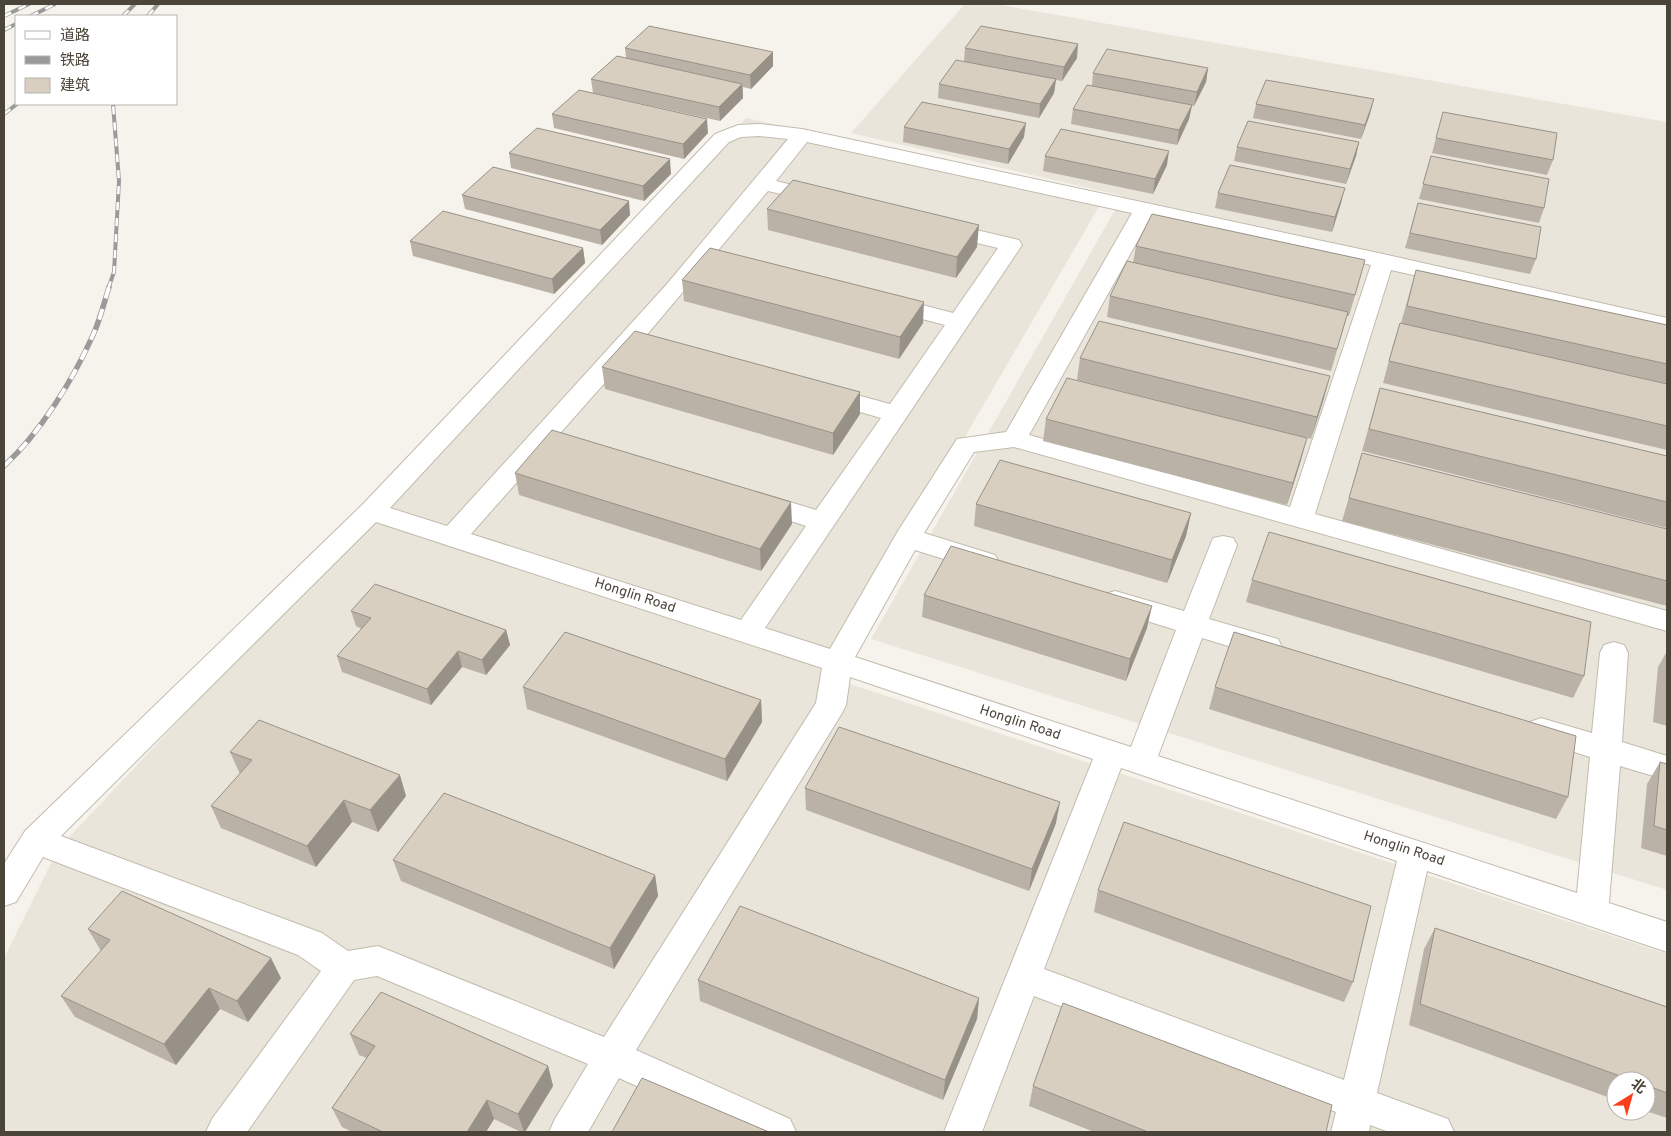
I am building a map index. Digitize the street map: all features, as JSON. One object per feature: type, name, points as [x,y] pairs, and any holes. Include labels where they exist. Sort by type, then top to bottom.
[{"type":"street","points":[[4,892],[36,840],[371,511],[722,138],[738,131],[759,130],[802,135],[1383,261],[1667,325]]},
{"type":"street","points":[[452,537],[543,435],[640,342],[713,257],[764,184],[802,135]]},
{"type":"street","points":[[764,184],[840,203]]},
{"type":"street","points":[[1014,439],[1145,209]]},
{"type":"street","points":[[747,633],[1012,245],[926,224]]},
{"type":"street","points":[[1300,518],[1383,261]]},
{"type":"street","points":[[864,297],[959,322]]},
{"type":"street","points":[[801,387],[896,414]]},
{"type":"street","points":[[543,435],[571,444]]},
{"type":"street","points":[[568,1132],[612,1057],[831,705],[837,662],[908,538],[966,445],[1014,439],[1667,620]]},
{"type":"street","points":[[739,496],[823,522]]},
{"type":"street","name":"Honglin Road","points":[[371,511],[837,662],[1667,936]]},
{"type":"street","points":[[908,538],[1012,570]]},
{"type":"street","points":[[963,1132],[1024,977],[1126,758],[1192,625],[1223,545]]},
{"type":"street","points":[[1088,593],[1295,656]]},
{"type":"street","points":[[1592,912],[1614,653]]},
{"type":"street","points":[[1512,721],[1667,768]]},
{"type":"street","points":[[36,840],[310,944],[344,967],[378,961],[612,1057],[777,1132]]},
{"type":"street","points":[[1353,1117],[1415,852]]},
{"type":"street","points":[[225,1132],[344,967]]},
{"type":"street","points":[[1024,977],[1353,1117],[1435,1132]]},
{"type":"shaded area","points":[[965,4],[995,4],[1667,122],[1667,890],[871,639],[1123,196],[851,133]]},
{"type":"shaded area","points":[[746,118],[1104,198],[826,676],[1667,954],[1667,1132],[4,1132],[4,958],[58,849]]},
{"type":"building","points":[[649,26],[773,52],[750,75],[625,48]]},
{"type":"building","points":[[981,26],[1078,44],[1064,67],[965,48]]},
{"type":"building","points":[[1107,49],[1208,68],[1197,92],[1093,73]]},
{"type":"building","points":[[617,56],[742,84],[719,107],[591,79]]},
{"type":"building","points":[[956,60],[1056,79],[1040,104],[939,84]]},
{"type":"building","points":[[1266,80],[1374,99],[1365,125],[1256,104]]},
{"type":"building","points":[[1087,85],[1192,105],[1179,130],[1073,109]]},
{"type":"building","points":[[579,90],[707,119],[683,144],[552,114]]},
{"type":"building","points":[[922,102],[1026,123],[1009,149],[904,127]]},
{"type":"building","points":[[1443,112],[1557,133],[1553,160],[1436,138]]},
{"type":"building","points":[[1248,121],[1359,142],[1350,169],[1237,147]]},
{"type":"building","points":[[537,128],[670,159],[643,186],[509,153]]},
{"type":"building","points":[[1061,129],[1169,151],[1155,179],[1045,156]]},
{"type":"building","points":[[1431,156],[1549,179],[1544,208],[1423,184]]},
{"type":"building","points":[[1230,165],[1345,188],[1335,217],[1218,193]]},
{"type":"building","points":[[493,167],[629,201],[600,230],[462,195]]},
{"type":"building","points":[[793,180],[979,225],[957,257],[767,209]]},
{"type":"building","points":[[1418,203],[1541,227],[1536,259],[1410,233]]},
{"type":"building","points":[[443,211],[583,248],[552,279],[410,241]]},
{"type":"building","points":[[1152,214],[1365,260],[1355,295],[1136,246]]},
{"type":"building","points":[[710,248],[924,302],[900,337],[682,280]]},
{"type":"building","points":[[1127,261],[1348,312],[1337,349],[1110,296]]},
{"type":"building","points":[[1416,270],[1667,325],[1667,364],[1407,306]]},
{"type":"building","points":[[1099,321],[1330,376],[1317,417],[1080,358]]},
{"type":"building","points":[[1400,323],[1667,384],[1667,426],[1389,361]]},
{"type":"building","points":[[635,331],[860,392],[833,433],[602,367]]},
{"type":"building","points":[[1067,378],[1307,438],[1293,483],[1046,419]]},
{"type":"building","points":[[1380,388],[1667,456],[1667,502],[1369,429]]},
{"type":"building","points":[[552,430],[791,502],[760,549],[515,473]]},
{"type":"building","points":[[1362,453],[1667,529],[1667,581],[1349,498]]},
{"type":"building","points":[[1000,460],[1191,513],[1172,560],[976,504]]},
{"type":"building","points":[[1269,532],[1591,622],[1584,676],[1252,580]]},
{"type":"building","points":[[951,546],[1152,606],[1130,659],[924,595]]},
{"type":"building","points":[[375,584],[506,630],[482,660],[458,651],[427,689],[337,656],[371,618],[351,611]]},
{"type":"building","points":[[565,632],[761,700],[725,759],[523,687]]},
{"type":"building","points":[[1234,632],[1576,736],[1568,797],[1215,687]]},
{"type":"building","points":[[259,720],[400,775],[370,810],[344,800],[307,846],[211,806],[252,760],[230,752]]},
{"type":"building","points":[[839,727],[1060,802],[1032,869],[805,788]]},
{"type":"building","points":[[1660,762],[1667,764],[1667,830],[1654,826]]},
{"type":"building","points":[[444,793],[655,875],[610,948],[393,860]]},
{"type":"building","points":[[1124,822],[1371,906],[1353,982],[1098,890]]},
{"type":"building","points":[[122,891],[271,958],[237,1001],[209,988],[164,1044],[61,996],[110,940],[88,929]]},
{"type":"building","points":[[740,906],[979,998],[945,1080],[698,980]]},
{"type":"building","points":[[1435,928],[1667,1007],[1667,1093],[1656,1089],[1656,1071],[1606,1071],[1420,1004]]},
{"type":"building","points":[[381,992],[548,1066],[518,1114],[487,1100],[467,1132],[383,1132],[332,1108],[375,1046],[350,1034]]},
{"type":"building","points":[[1063,1003],[1332,1105],[1326,1132],[1148,1132],[1033,1086]]},
{"type":"building","points":[[642,1078],[769,1132],[612,1132]]},
{"type":"railway","points":[[4,16],[29,4]]},
{"type":"railway","points":[[33,15],[55,4]]},
{"type":"railway","points":[[124,15],[135,4]]},
{"type":"railway","points":[[149,15],[158,4]]},
{"type":"railway","points":[[4,30],[15,24]]},
{"type":"railway","points":[[4,114],[16,105]]},
{"type":"railway","points":[[108,289],[114,272],[119,181],[113,105]]},
{"type":"railway","points":[[4,466],[43,422],[66,388],[95,329],[109,287]]}]
